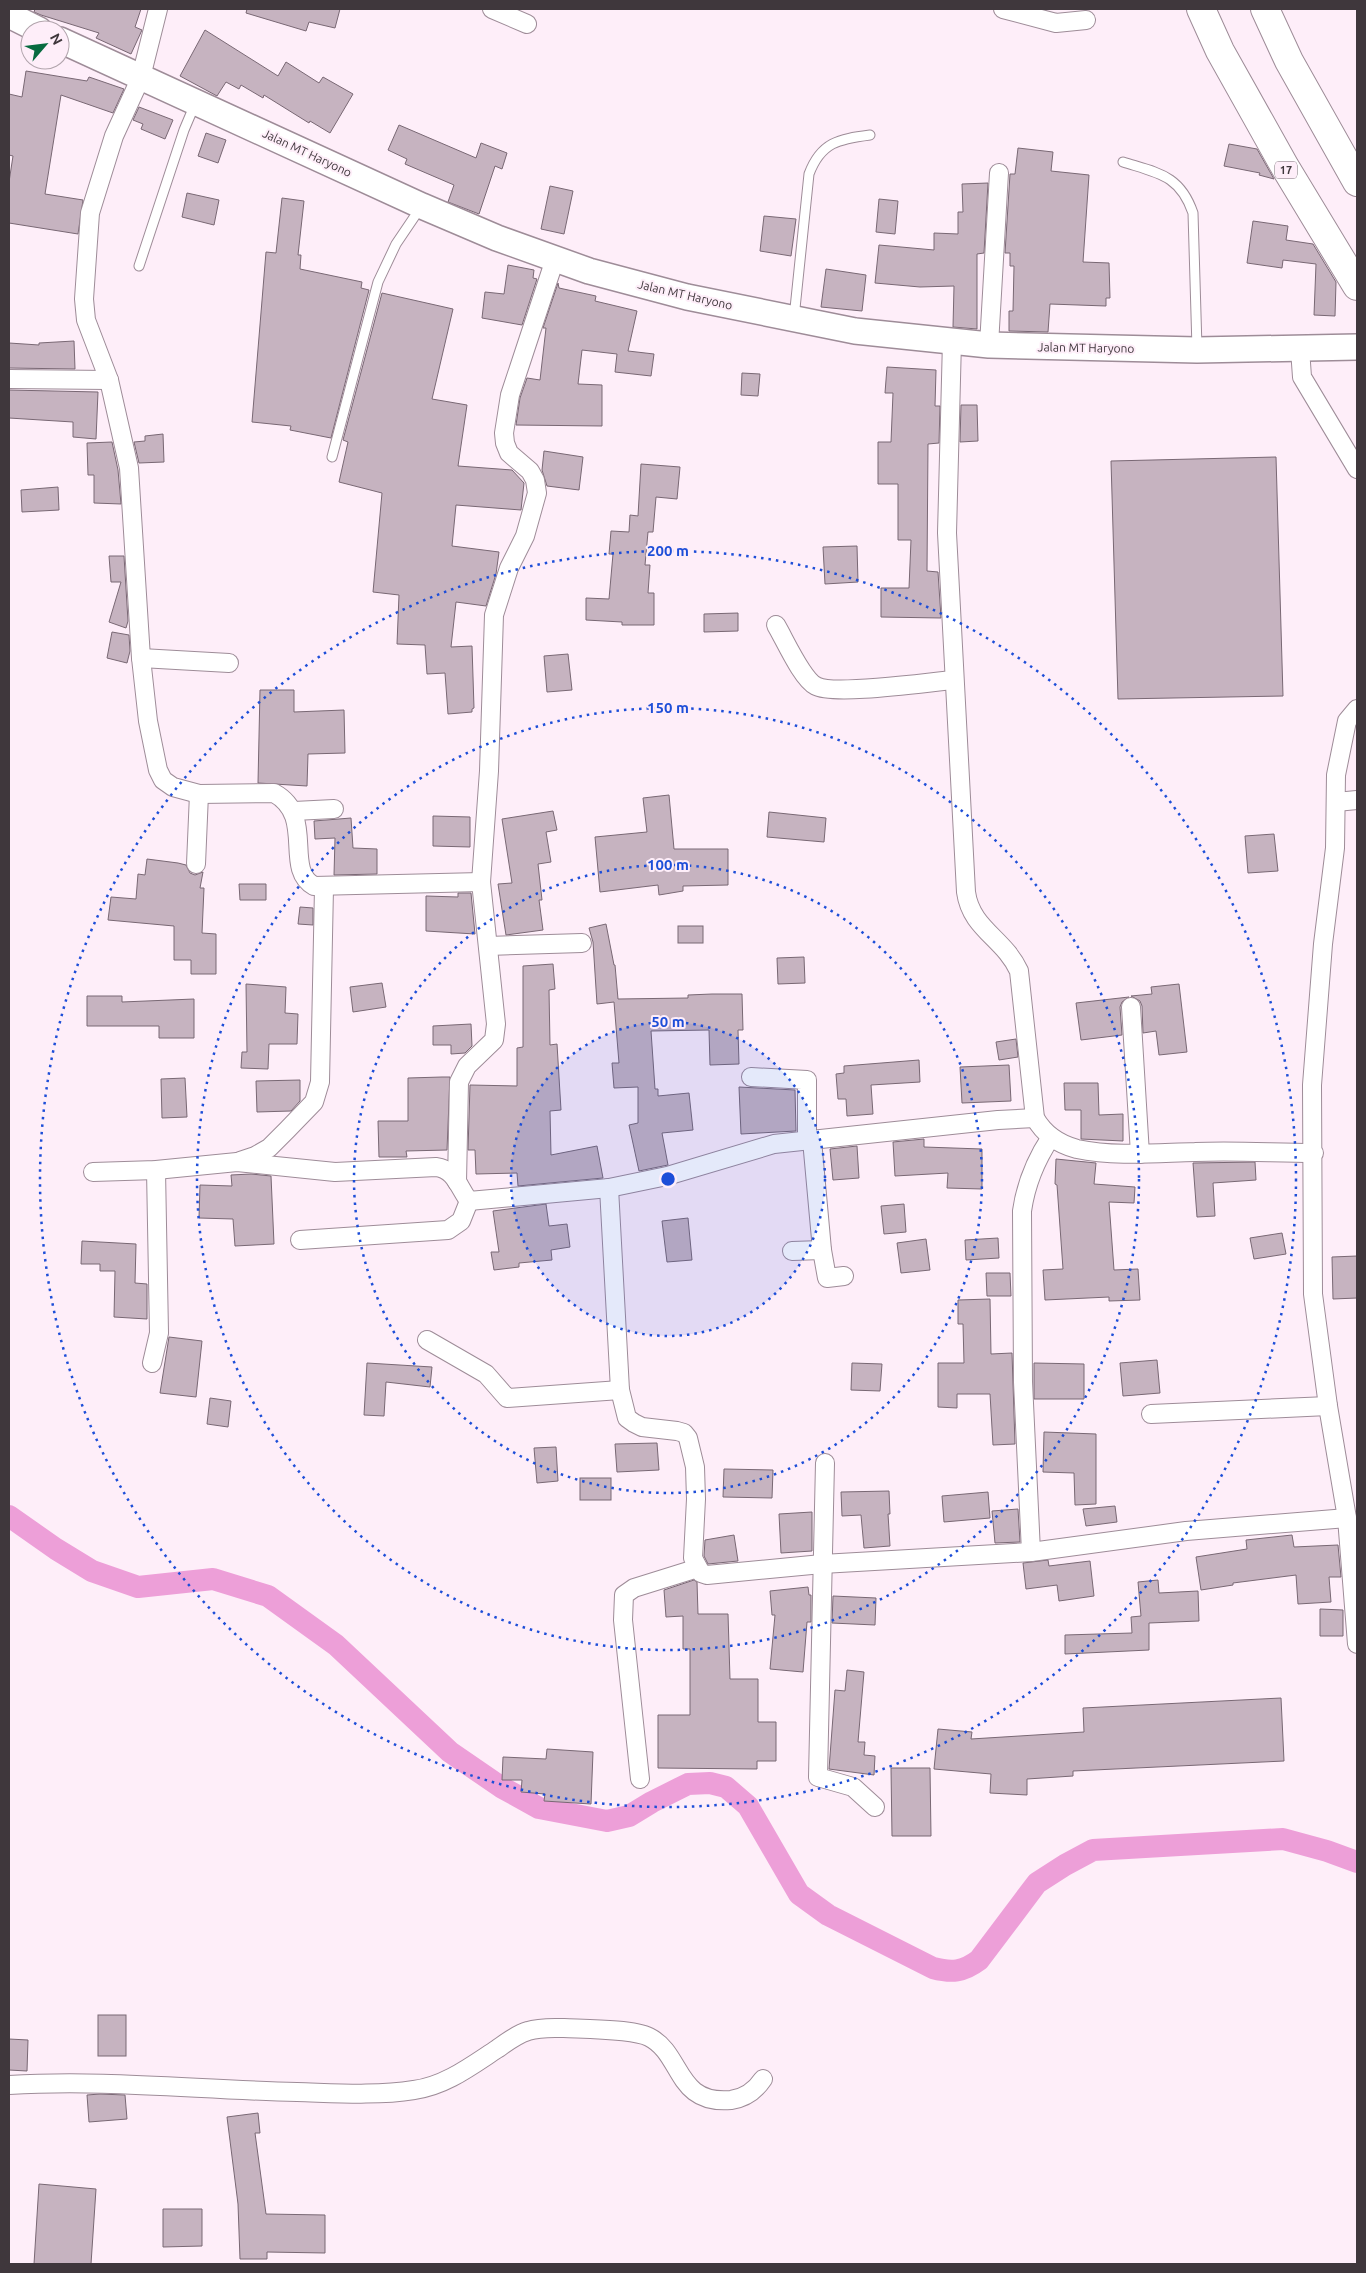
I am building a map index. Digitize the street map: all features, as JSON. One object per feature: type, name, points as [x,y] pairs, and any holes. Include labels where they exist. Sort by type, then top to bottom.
[{"type":"highway","name":"17","points":[[1201,9],[1220,51],[1285,167],[1357,286]]},
{"type":"highway","points":[[1265,9],[1288,61],[1357,182]]},
{"type":"main road","points":[[10,13],[22,20]]},
{"type":"main road","name":"Jalan MT Haryono","points":[[70,45],[422,206],[497,238],[589,271],[687,297],[794,319],[882,334],[989,345],[1197,350],[1357,348]]},
{"type":"street","points":[[158,9],[141,77],[114,136],[90,213],[84,298],[86,320],[109,380],[129,468],[141,658],[148,721],[158,770],[163,780],[173,787],[199,794],[274,793],[284,799],[294,811],[300,868],[307,882],[324,888],[481,882]]},
{"type":"street","points":[[492,9],[528,24]]},
{"type":"street","points":[[1003,9],[1056,23],[1086,20]]},
{"type":"street","points":[[989,345],[999,172]]},
{"type":"street","points":[[457,1182],[459,1082],[467,1066],[494,1040],[496,1024],[481,882],[490,771],[494,615],[501,588],[525,536],[537,493],[535,480],[530,471],[509,453],[504,433],[510,395],[556,259]]},
{"type":"street","points":[[952,341],[947,533],[968,907],[974,918],[1014,959],[1019,970],[1034,1118],[1042,1130],[1050,1137],[1076,1148],[1140,1154],[1196,1152],[1314,1153]]},
{"type":"street","points":[[1300,349],[1302,377],[1357,469]]},
{"type":"street","points":[[9,379],[109,380]]},
{"type":"street","points":[[776,626],[801,668],[816,686],[827,689],[868,688],[954,680]]},
{"type":"street","points":[[141,658],[229,662]]},
{"type":"street","points":[[1357,709],[1347,721],[1340,745],[1336,775],[1335,848],[1323,944],[1312,1085],[1314,1153],[1313,1294],[1346,1518],[1357,1644]]},
{"type":"street","points":[[196,864],[199,794]]},
{"type":"street","points":[[1336,802],[1357,800]]},
{"type":"street","points":[[294,811],[334,809]]},
{"type":"street","points":[[237,1162],[256,1156],[269,1148],[314,1102],[320,1082],[324,888]]},
{"type":"street","points":[[488,946],[582,943]]},
{"type":"street","points":[[1132,1007],[1140,1154]]},
{"type":"street","points":[[751,1077],[807,1080],[810,1140],[822,1250],[827,1278],[844,1276]]},
{"type":"street","points":[[469,1201],[609,1188],[667,1176],[747,1150],[810,1140],[1034,1118]]},
{"type":"street","points":[[1031,1552],[1023,1382],[1022,1211],[1025,1189],[1037,1158],[1050,1137]]},
{"type":"street","points":[[93,1172],[156,1170],[237,1162],[335,1172],[445,1168],[469,1201]]},
{"type":"street","points":[[152,1363],[159,1333],[156,1170]]},
{"type":"street","points":[[609,1188],[620,1390],[627,1418],[634,1423],[642,1427],[677,1431],[684,1433],[688,1438],[694,1467],[696,1500],[693,1558],[701,1573],[708,1575],[822,1564],[1031,1552],[1186,1531],[1346,1518]]},
{"type":"street","points":[[300,1240],[448,1230],[461,1221],[469,1201]]},
{"type":"street","points":[[792,1251],[822,1250]]},
{"type":"street","points":[[427,1340],[486,1374],[507,1398],[620,1390]]},
{"type":"street","points":[[1151,1414],[1328,1406]]},
{"type":"street","points":[[825,1463],[818,1777],[853,1787],[875,1807]]},
{"type":"street","points":[[640,1779],[623,1620],[624,1596],[634,1588],[698,1568]]},
{"type":"street","points":[[9,2085],[100,2083],[240,2091],[336,2093],[413,2091],[429,2088],[447,2080],[521,2034],[548,2028],[630,2033],[649,2037],[660,2046],[689,2087],[702,2096],[718,2100],[743,2097],[753,2092],[763,2079]]},
{"type":"lane","points":[[139,266],[184,130],[196,102]]},
{"type":"lane","points":[[794,319],[809,174],[815,159],[824,149],[844,139],[870,135]]},
{"type":"lane","points":[[1123,162],[1152,171],[1173,181],[1187,195],[1193,213],[1197,350]]},
{"type":"lane","points":[[332,457],[378,282],[396,244],[422,206]]},
{"type":"building","points":[[35,9],[141,9],[135,27],[142,30],[131,54],[96,38],[99,33],[70,24],[70,20],[57,20],[34,12]]},
{"type":"building","points":[[247,9],[340,9],[335,28],[309,22],[306,31],[246,13]]},
{"type":"building","points":[[205,30],[278,76],[286,62],[319,83],[323,77],[353,94],[330,133],[310,121],[309,123],[264,95],[263,98],[241,85],[239,89],[226,82],[217,96],[180,76]]},
{"type":"building","points":[[26,71],[87,81],[89,77],[124,89],[113,113],[61,95],[45,194],[83,200],[78,234],[9,223],[9,182],[13,156],[9,155],[9,94],[22,97]]},
{"type":"building","points":[[139,107],[173,120],[165,139],[141,129],[143,124],[133,120]]},
{"type":"building","points":[[399,125],[476,158],[481,143],[507,153],[502,169],[495,166],[479,214],[448,202],[454,185],[405,164],[407,159],[388,150]]},
{"type":"building","points":[[206,133],[226,140],[218,163],[198,156]]},
{"type":"building","points":[[1229,144],[1257,149],[1274,179],[1259,175],[1260,173],[1224,166]]},
{"type":"building","points":[[1018,148],[1053,152],[1051,171],[1089,175],[1083,262],[1109,263],[1110,298],[1106,298],[1106,306],[1050,304],[1048,332],[1009,331],[1009,311],[1013,311],[1014,266],[1010,266],[1010,253],[1005,253],[1010,174],[1015,174]]},
{"type":"building","points":[[988,183],[984,253],[977,254],[977,329],[953,327],[954,286],[920,287],[875,283],[879,245],[934,250],[934,233],[958,234],[958,212],[963,212],[962,184]]},
{"type":"building","points":[[550,186],[573,191],[564,234],[541,229]]},
{"type":"building","points":[[187,193],[219,200],[214,225],[182,217]]},
{"type":"building","points":[[282,198],[304,201],[298,255],[301,255],[300,269],[362,282],[361,288],[369,290],[331,438],[290,430],[291,426],[252,422],[266,252],[276,253]]},
{"type":"building","points":[[879,199],[898,201],[895,234],[876,232]]},
{"type":"building","points":[[764,216],[796,219],[791,256],[760,251]]},
{"type":"building","points":[[1253,221],[1288,226],[1286,240],[1313,244],[1336,282],[1335,316],[1314,315],[1316,264],[1283,260],[1282,268],[1247,263]]},
{"type":"building","points":[[508,265],[534,270],[533,278],[537,279],[522,325],[482,318],[485,292],[504,294]]},
{"type":"building","points":[[826,269],[866,275],[862,311],[821,307]]},
{"type":"building","points":[[558,283],[559,288],[596,296],[595,301],[637,311],[628,351],[654,354],[651,376],[615,372],[617,354],[582,350],[578,384],[602,385],[602,426],[516,425],[520,398],[527,378],[540,380],[546,328],[543,328]]},
{"type":"building","points":[[382,293],[453,309],[432,399],[467,405],[458,466],[512,470],[524,483],[521,510],[456,505],[452,546],[499,552],[496,574],[486,606],[456,602],[451,647],[472,646],[474,708],[472,712],[448,714],[445,673],[427,674],[425,645],[397,644],[399,595],[373,592],[382,493],[339,482],[348,442],[343,440]]},
{"type":"building","points":[[74,341],[75,369],[9,368],[9,343],[39,345],[39,343]]},
{"type":"building","points":[[887,367],[936,370],[935,406],[940,406],[939,443],[928,444],[927,571],[938,572],[941,618],[881,617],[881,588],[909,588],[911,540],[898,540],[898,484],[878,484],[878,442],[891,442],[893,393],[885,393]]},
{"type":"building","points":[[742,373],[760,374],[758,396],[741,395]]},
{"type":"building","points":[[9,390],[98,392],[96,439],[73,437],[73,422],[9,418]]},
{"type":"building","points":[[961,405],[977,405],[978,441],[960,442]]},
{"type":"building","points":[[163,434],[164,462],[139,463],[134,442],[145,441],[145,436]]},
{"type":"building","points":[[112,442],[118,470],[121,504],[94,503],[94,475],[88,475],[87,443]]},
{"type":"building","points":[[544,451],[583,457],[579,490],[547,486],[542,470]]},
{"type":"building","points":[[1276,457],[1283,696],[1118,699],[1111,461]]},
{"type":"building","points":[[641,464],[680,467],[677,499],[656,497],[653,532],[648,532],[645,565],[650,565],[648,593],[654,593],[654,625],[622,625],[622,622],[586,620],[586,598],[609,599],[613,554],[609,554],[611,531],[629,532],[630,515],[638,516]]},
{"type":"building","points":[[58,487],[59,510],[22,512],[21,490]]},
{"type":"building","points":[[857,546],[858,582],[825,584],[823,547]]},
{"type":"building","points":[[109,556],[124,556],[128,621],[126,628],[109,622],[121,582],[111,582]]},
{"type":"building","points":[[738,613],[738,631],[704,632],[704,614]]},
{"type":"building","points":[[112,632],[129,635],[130,651],[127,663],[107,658]]},
{"type":"building","points":[[568,654],[572,690],[547,692],[544,656]]},
{"type":"building","points":[[260,690],[294,690],[294,712],[344,710],[345,753],[308,754],[307,786],[258,783]]},
{"type":"building","points":[[669,795],[674,849],[728,849],[728,885],[683,886],[683,891],[659,895],[658,885],[600,892],[595,837],[647,832],[643,798]]},
{"type":"building","points":[[553,811],[557,830],[546,832],[551,862],[538,864],[542,900],[539,900],[543,930],[506,935],[498,884],[512,883],[502,819]]},
{"type":"building","points":[[769,812],[826,818],[824,842],[767,837]]},
{"type":"building","points":[[433,816],[470,817],[470,847],[433,846]]},
{"type":"building","points":[[351,818],[353,848],[377,849],[377,874],[334,875],[335,838],[315,839],[314,821]]},
{"type":"building","points":[[1274,834],[1278,871],[1248,873],[1245,836]]},
{"type":"building","points":[[147,859],[186,865],[190,873],[195,875],[203,872],[200,888],[204,888],[202,933],[216,934],[216,974],[191,974],[191,960],[174,960],[174,926],[108,920],[111,897],[136,899],[138,874],[145,875]]},
{"type":"building","points":[[239,884],[266,884],[266,900],[240,900]]},
{"type":"building","points":[[458,893],[471,893],[475,934],[426,931],[426,896],[458,897]]},
{"type":"building","points":[[300,907],[313,908],[313,925],[298,924]]},
{"type":"building","points":[[606,924],[615,965],[618,999],[688,998],[688,995],[742,994],[743,1030],[738,1030],[739,1064],[710,1065],[709,1030],[651,1031],[655,1089],[658,1089],[658,1096],[689,1093],[693,1130],[662,1133],[668,1165],[639,1171],[629,1125],[638,1123],[638,1087],[614,1088],[612,1063],[619,1063],[614,1002],[597,1004],[593,942],[589,928]]},
{"type":"building","points":[[678,926],[703,926],[703,943],[678,943]]},
{"type":"building","points":[[804,957],[805,983],[778,984],[777,958]]},
{"type":"building","points":[[553,964],[555,989],[549,990],[550,1045],[557,1044],[561,1110],[550,1111],[551,1155],[597,1146],[603,1178],[518,1186],[517,1173],[476,1174],[475,1150],[468,1150],[470,1085],[517,1086],[517,1048],[523,1047],[523,966]]},
{"type":"building","points":[[382,983],[386,1007],[353,1012],[350,987]]},
{"type":"building","points":[[246,984],[286,987],[285,1013],[298,1014],[297,1044],[269,1044],[268,1069],[241,1068],[242,1052],[247,1052]]},
{"type":"building","points":[[1179,984],[1187,1052],[1159,1055],[1156,1031],[1143,1033],[1142,1006],[1140,1001],[1131,996],[1152,994],[1151,987]]},
{"type":"building","points":[[87,996],[122,996],[122,1002],[194,999],[194,1038],[159,1038],[159,1026],[87,1026]]},
{"type":"building","points":[[1129,997],[1122,1002],[1120,1007],[1122,1035],[1081,1040],[1076,1003]]},
{"type":"building","points":[[471,1024],[472,1046],[465,1053],[451,1054],[451,1045],[433,1045],[433,1026]]},
{"type":"building","points":[[1016,1039],[1018,1057],[999,1060],[996,1042]]},
{"type":"building","points":[[919,1060],[920,1082],[871,1085],[873,1114],[847,1116],[846,1099],[838,1099],[836,1074],[844,1073],[844,1066]]},
{"type":"building","points":[[1009,1065],[1011,1101],[962,1103],[960,1067]]},
{"type":"building","points":[[450,1077],[447,1150],[406,1151],[407,1157],[379,1157],[378,1121],[408,1121],[408,1078]]},
{"type":"building","points":[[185,1078],[187,1117],[162,1118],[161,1079]]},
{"type":"building","points":[[300,1080],[300,1101],[291,1111],[257,1112],[256,1081]]},
{"type":"building","points":[[1064,1083],[1098,1083],[1099,1115],[1123,1114],[1123,1141],[1081,1139],[1081,1110],[1065,1110]]},
{"type":"building","points":[[739,1087],[795,1090],[796,1131],[741,1134]]},
{"type":"building","points":[[924,1139],[924,1147],[982,1149],[982,1189],[947,1188],[948,1173],[895,1176],[893,1142]]},
{"type":"building","points":[[857,1146],[859,1178],[833,1180],[830,1149]]},
{"type":"building","points":[[1056,1159],[1096,1163],[1094,1184],[1135,1187],[1134,1203],[1109,1202],[1114,1270],[1138,1269],[1140,1300],[1109,1301],[1109,1297],[1045,1300],[1043,1270],[1063,1269],[1057,1185],[1055,1184]]},
{"type":"building","points":[[1255,1162],[1256,1180],[1213,1183],[1215,1216],[1197,1217],[1193,1163]]},
{"type":"building","points":[[231,1175],[271,1176],[274,1244],[235,1246],[233,1219],[199,1218],[200,1185],[232,1186]]},
{"type":"building","points":[[546,1204],[549,1226],[567,1224],[570,1247],[551,1250],[552,1260],[519,1263],[519,1267],[494,1270],[491,1252],[499,1252],[493,1211]]},
{"type":"building","points":[[904,1204],[906,1232],[884,1234],[881,1206]]},
{"type":"building","points":[[688,1218],[692,1260],[667,1262],[662,1221]]},
{"type":"building","points":[[1282,1233],[1286,1254],[1254,1259],[1250,1238]]},
{"type":"building","points":[[998,1238],[999,1258],[966,1260],[965,1240]]},
{"type":"building","points":[[926,1239],[930,1270],[901,1273],[897,1243]]},
{"type":"building","points":[[82,1241],[136,1244],[135,1283],[147,1284],[147,1319],[114,1317],[115,1271],[100,1271],[100,1264],[81,1264]]},
{"type":"building","points":[[1357,1256],[1357,1298],[1333,1299],[1332,1257]]},
{"type":"building","points":[[986,1273],[1010,1273],[1011,1296],[987,1296]]},
{"type":"building","points":[[990,1299],[991,1354],[1012,1353],[1015,1444],[993,1445],[990,1394],[957,1394],[957,1408],[938,1407],[938,1363],[964,1363],[963,1324],[958,1324],[958,1300]]},
{"type":"building","points":[[169,1337],[202,1341],[196,1397],[160,1393]]},
{"type":"building","points":[[1157,1360],[1160,1393],[1123,1396],[1120,1363]]},
{"type":"building","points":[[367,1363],[432,1367],[430,1387],[386,1382],[384,1416],[364,1415]]},
{"type":"building","points":[[852,1363],[882,1364],[880,1391],[851,1390]]},
{"type":"building","points":[[1034,1363],[1084,1364],[1084,1399],[1034,1399]]},
{"type":"building","points":[[210,1398],[231,1401],[228,1427],[207,1424]]},
{"type":"building","points":[[1044,1432],[1096,1434],[1096,1504],[1075,1505],[1074,1473],[1043,1472]]},
{"type":"building","points":[[657,1443],[659,1470],[617,1472],[615,1444]]},
{"type":"building","points":[[556,1447],[558,1481],[537,1483],[534,1448]]},
{"type":"building","points":[[724,1469],[773,1470],[772,1498],[723,1497]]},
{"type":"building","points":[[580,1478],[611,1478],[611,1500],[580,1500]]},
{"type":"building","points":[[889,1491],[890,1546],[864,1548],[861,1515],[842,1516],[841,1492]]},
{"type":"building","points":[[988,1492],[990,1518],[944,1522],[942,1496]]},
{"type":"building","points":[[1115,1506],[1117,1522],[1086,1526],[1083,1509]]},
{"type":"building","points":[[1018,1509],[1020,1542],[995,1543],[992,1511]]},
{"type":"building","points":[[812,1512],[812,1551],[781,1553],[779,1514]]},
{"type":"building","points":[[734,1535],[738,1561],[708,1564],[704,1556],[705,1540]]},
{"type":"building","points":[[1292,1535],[1294,1547],[1338,1545],[1341,1577],[1329,1577],[1331,1602],[1298,1604],[1296,1575],[1233,1583],[1233,1585],[1201,1590],[1196,1557],[1247,1549],[1246,1540]]},
{"type":"building","points":[[1048,1560],[1049,1566],[1090,1561],[1094,1596],[1059,1601],[1057,1585],[1026,1589],[1023,1563]]},
{"type":"building","points":[[694,1580],[697,1582],[698,1614],[728,1614],[730,1679],[758,1679],[758,1722],[776,1722],[776,1761],[757,1761],[757,1769],[658,1768],[658,1715],[690,1715],[690,1649],[683,1649],[683,1616],[666,1617],[664,1590]]},
{"type":"building","points":[[1158,1580],[1159,1593],[1198,1591],[1199,1621],[1149,1623],[1149,1650],[1065,1654],[1065,1635],[1132,1633],[1131,1617],[1141,1616],[1138,1582]]},
{"type":"building","points":[[808,1587],[809,1595],[811,1595],[811,1622],[807,1622],[803,1672],[770,1669],[775,1615],[772,1615],[770,1591]]},
{"type":"building","points":[[833,1596],[876,1598],[875,1625],[832,1623]]},
{"type":"building","points":[[1320,1609],[1343,1610],[1343,1636],[1320,1636]]},
{"type":"building","points":[[847,1670],[864,1672],[858,1742],[865,1742],[864,1755],[875,1756],[874,1775],[829,1769],[835,1690],[845,1691]]},
{"type":"building","points":[[1281,1698],[1284,1761],[1073,1771],[1073,1776],[1027,1779],[1027,1795],[990,1793],[991,1774],[934,1769],[938,1729],[972,1732],[971,1739],[1084,1732],[1083,1708]]},
{"type":"building","points":[[547,1749],[593,1752],[591,1804],[544,1801],[545,1794],[521,1792],[522,1780],[502,1780],[503,1757],[546,1759]]},
{"type":"building","points":[[891,1768],[930,1768],[931,1836],[892,1836]]},
{"type":"building","points":[[98,2015],[126,2015],[126,2056],[98,2056]]},
{"type":"building","points":[[9,2039],[28,2040],[27,2071],[9,2070]]},
{"type":"building","points":[[87,2095],[125,2095],[127,2119],[89,2122]]},
{"type":"building","points":[[258,2113],[260,2133],[255,2133],[266,2214],[325,2215],[325,2253],[267,2252],[267,2259],[240,2259],[238,2204],[227,2117]]},
{"type":"building","points":[[39,2184],[96,2189],[91,2264],[34,2264]]},
{"type":"building","points":[[163,2209],[202,2209],[202,2246],[163,2247]]},
{"type":"waterway","points":[[9,1516],[56,1549],[92,1571],[138,1587],[213,1579],[268,1596],[336,1645],[450,1752],[501,1787],[539,1808],[607,1821],[629,1816],[688,1784],[710,1783],[726,1787],[748,1806],[799,1894],[828,1915],[933,1968],[946,1971],[957,1970],[968,1967],[979,1960],[1037,1883],[1093,1850],[1283,1839],[1327,1851],[1357,1862]]}]
